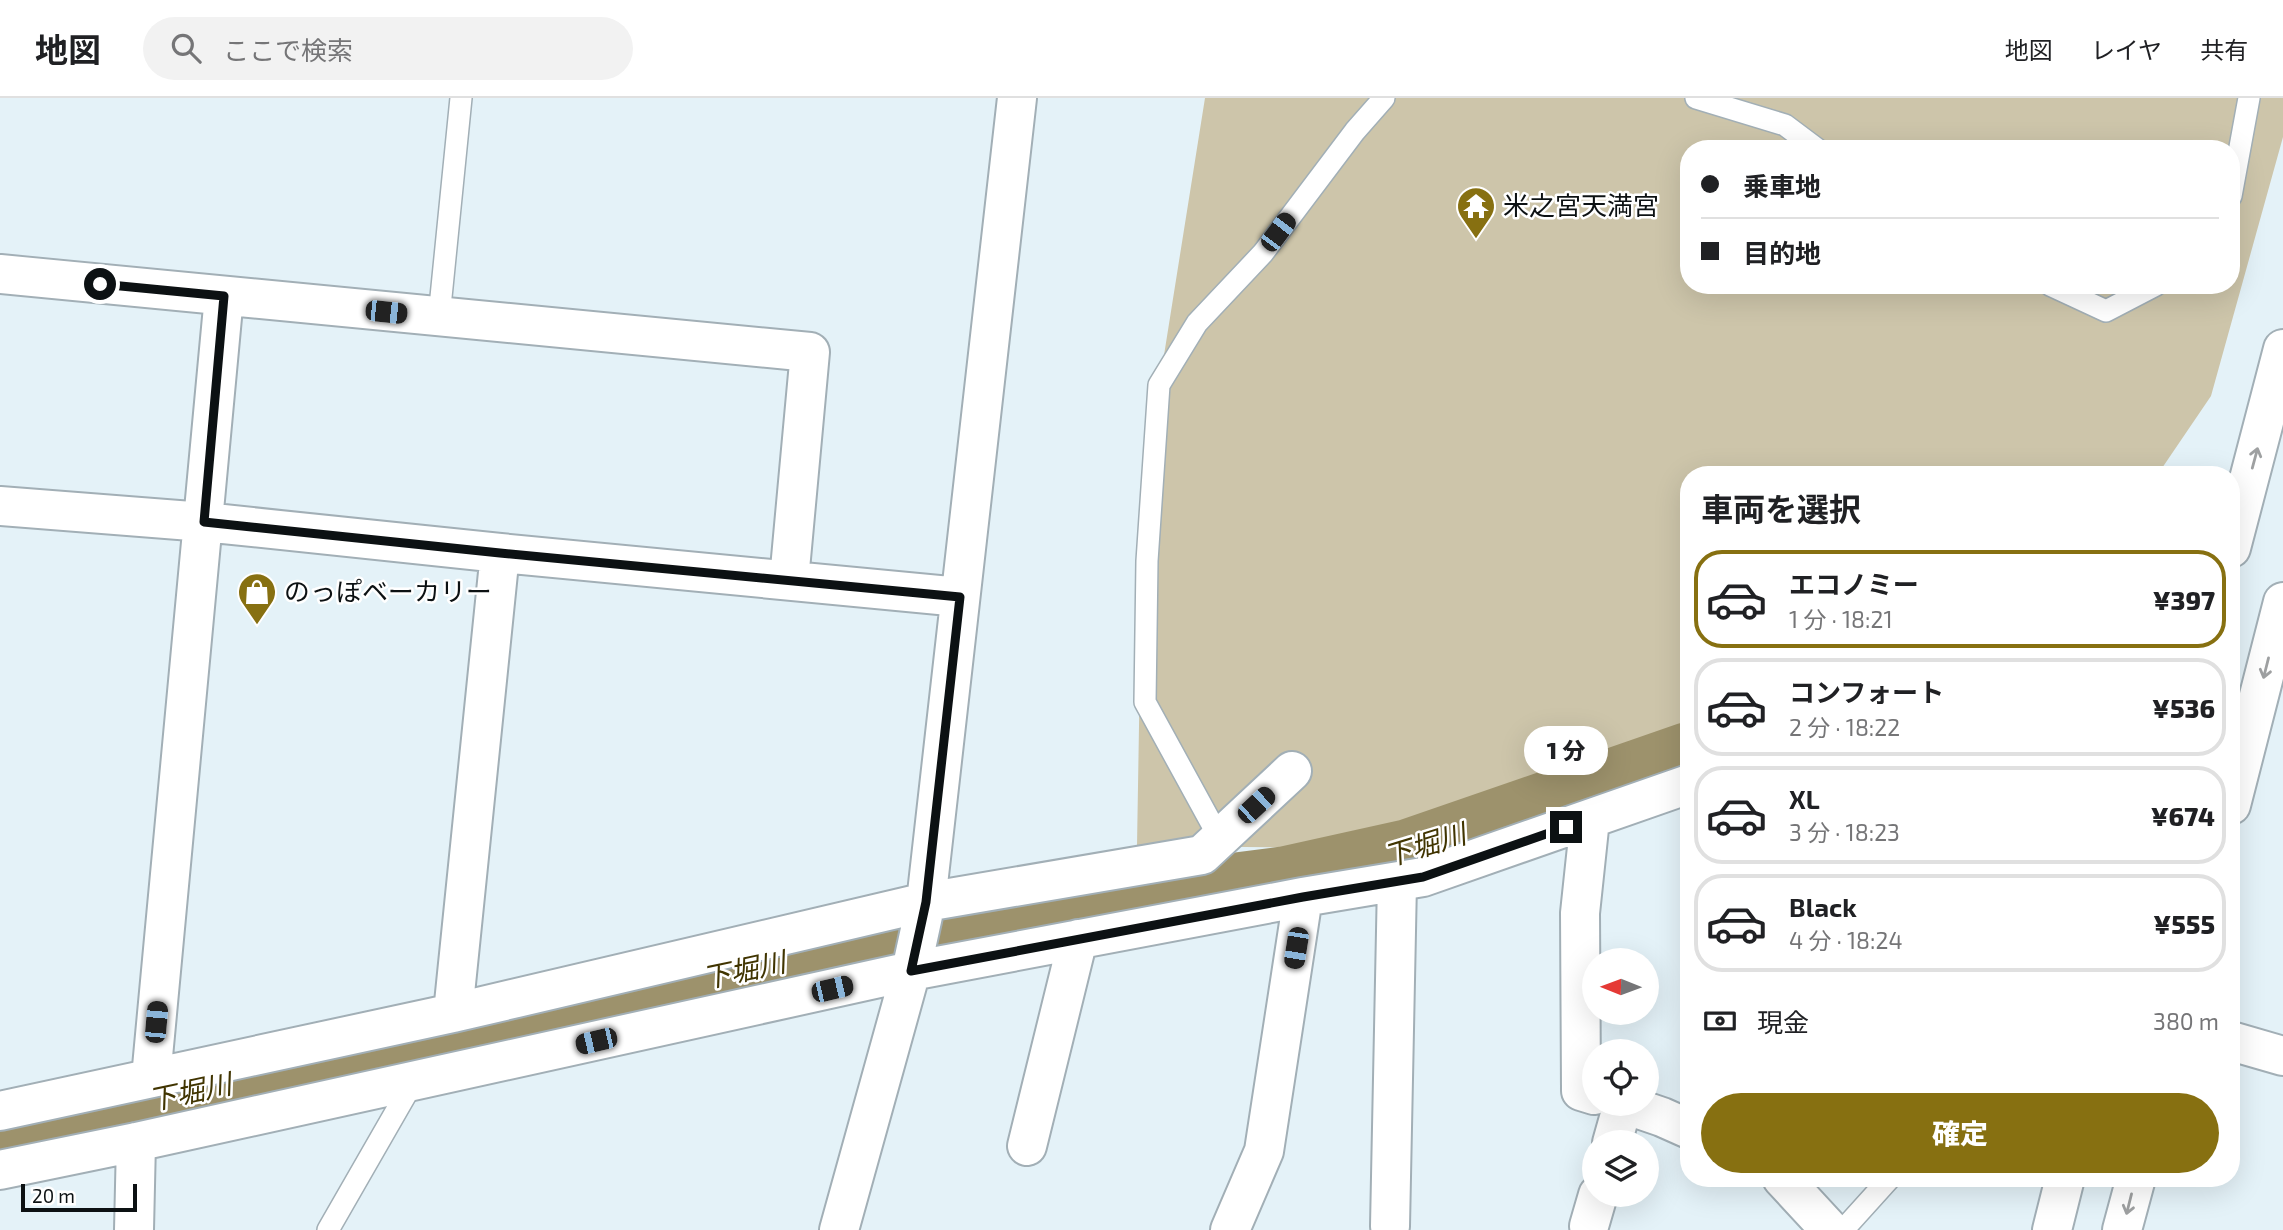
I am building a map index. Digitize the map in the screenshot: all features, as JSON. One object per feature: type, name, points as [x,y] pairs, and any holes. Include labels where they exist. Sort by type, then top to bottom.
[{"type":"street","points":[[839,1230],[911,970],[926,904],[1017,98]]},
{"type":"street","points":[[0,274],[810,352],[789,580]]},
{"type":"street","points":[[151,1078],[224,296]]},
{"type":"street","points":[[2240,514],[2283,349]]},
{"type":"street","points":[[0,506],[204,522],[960,597]]},
{"type":"street","points":[[453,1013],[500,553]]},
{"type":"street","points":[[2240,770],[2283,602]]},
{"type":"street","points":[[0,1111],[453,1013],[926,904],[1202,855],[1292,771]]},
{"type":"street","points":[[0,1170],[413,1082],[911,970],[1423,877],[1680,787]]},
{"type":"street","points":[[1582,1091],[1580,913],[1590,818]]},
{"type":"street","points":[[1390,1226],[1397,882]]},
{"type":"street","points":[[1230,1230],[1264,1151],[1303,897]]},
{"type":"street","points":[[1027,1146],[1077,939]]},
{"type":"street","points":[[2240,1044],[2283,1056]]},
{"type":"street","points":[[1659,1116],[1680,1125]]},
{"type":"street","points":[[134,1230],[136,1142]]},
{"type":"street","points":[[1790,1187],[1830,1230]]},
{"type":"street","points":[[2052,1230],[2064,1187]]},
{"type":"street","points":[[2122,1230],[2134,1187]]},
{"type":"lane","points":[[439,317],[461,98]]},
{"type":"lane","points":[[1220,839],[1145,702],[1147,561],[1159,385],[1197,323],[1263,253],[1355,131],[1384,98]]},
{"type":"lane","points":[[1696,98],[1785,125],[1805,140]]},
{"type":"lane","points":[[2240,147],[2249,98]]},
{"type":"lane","points":[[2069,294],[2106,311],[2139,294]]},
{"type":"lane","points":[[328,1230],[413,1082]]},
{"type":"lane","points":[[1843,1230],[1882,1187]]},
{"type":"shaded area","points":[[1205,98],[2283,98],[2283,137],[2240,292],[2240,140],[1680,140],[1680,294],[2239,294],[2211,396],[2163,466],[1680,466],[1680,754],[1344,848],[1137,846],[1143,487]]},
{"type":"waterway","name":"下堀川","points":[[0,1135],[968,921],[1287,880],[1409,853],[1680,759]]},
{"type":"place","name":"米之宮天満宮","points":[[1476,240]]},
{"type":"place","name":"のっぽベーカリー","points":[[257,626]]},
{"type":"route","points":[[100,284],[224,296],[204,522],[960,597],[926,902],[911,971],[1423,877],[1566,827]]}]
